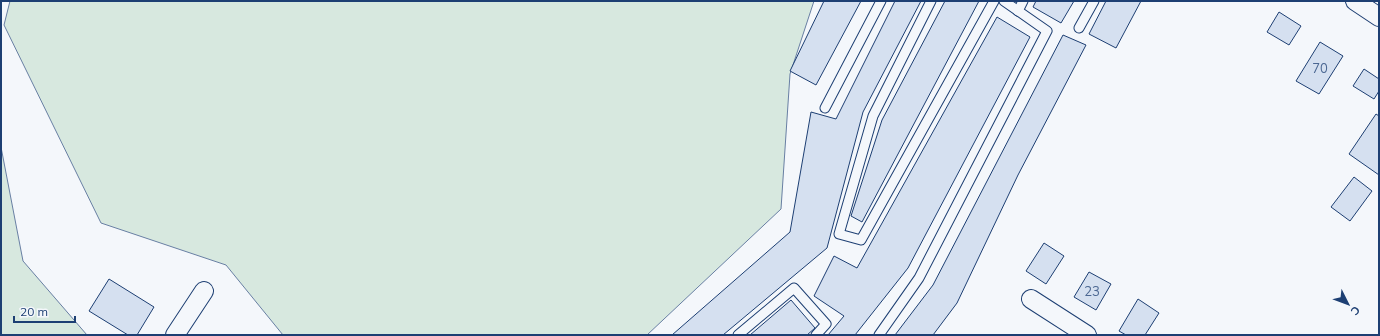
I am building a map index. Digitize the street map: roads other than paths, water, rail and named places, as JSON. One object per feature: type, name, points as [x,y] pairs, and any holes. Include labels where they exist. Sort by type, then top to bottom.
[{"type":"street","points":[[1356,1],[1379,17]]},
{"type":"street","points":[[175,335],[204,291]]},
{"type":"street","points":[[1031,299],[1087,335]]},
{"type":"lane","points":[[825,108],[881,1]]},
{"type":"lane","points":[[931,1],[873,116],[839,234],[862,240],[994,1]]},
{"type":"lane","points":[[879,335],[919,278],[1047,31],[1004,1]]},
{"type":"lane","points":[[1018,10],[1023,1]]},
{"type":"lane","points":[[1079,28],[1094,1]]},
{"type":"lane","points":[[738,335],[794,288],[826,324],[816,335]]}]
